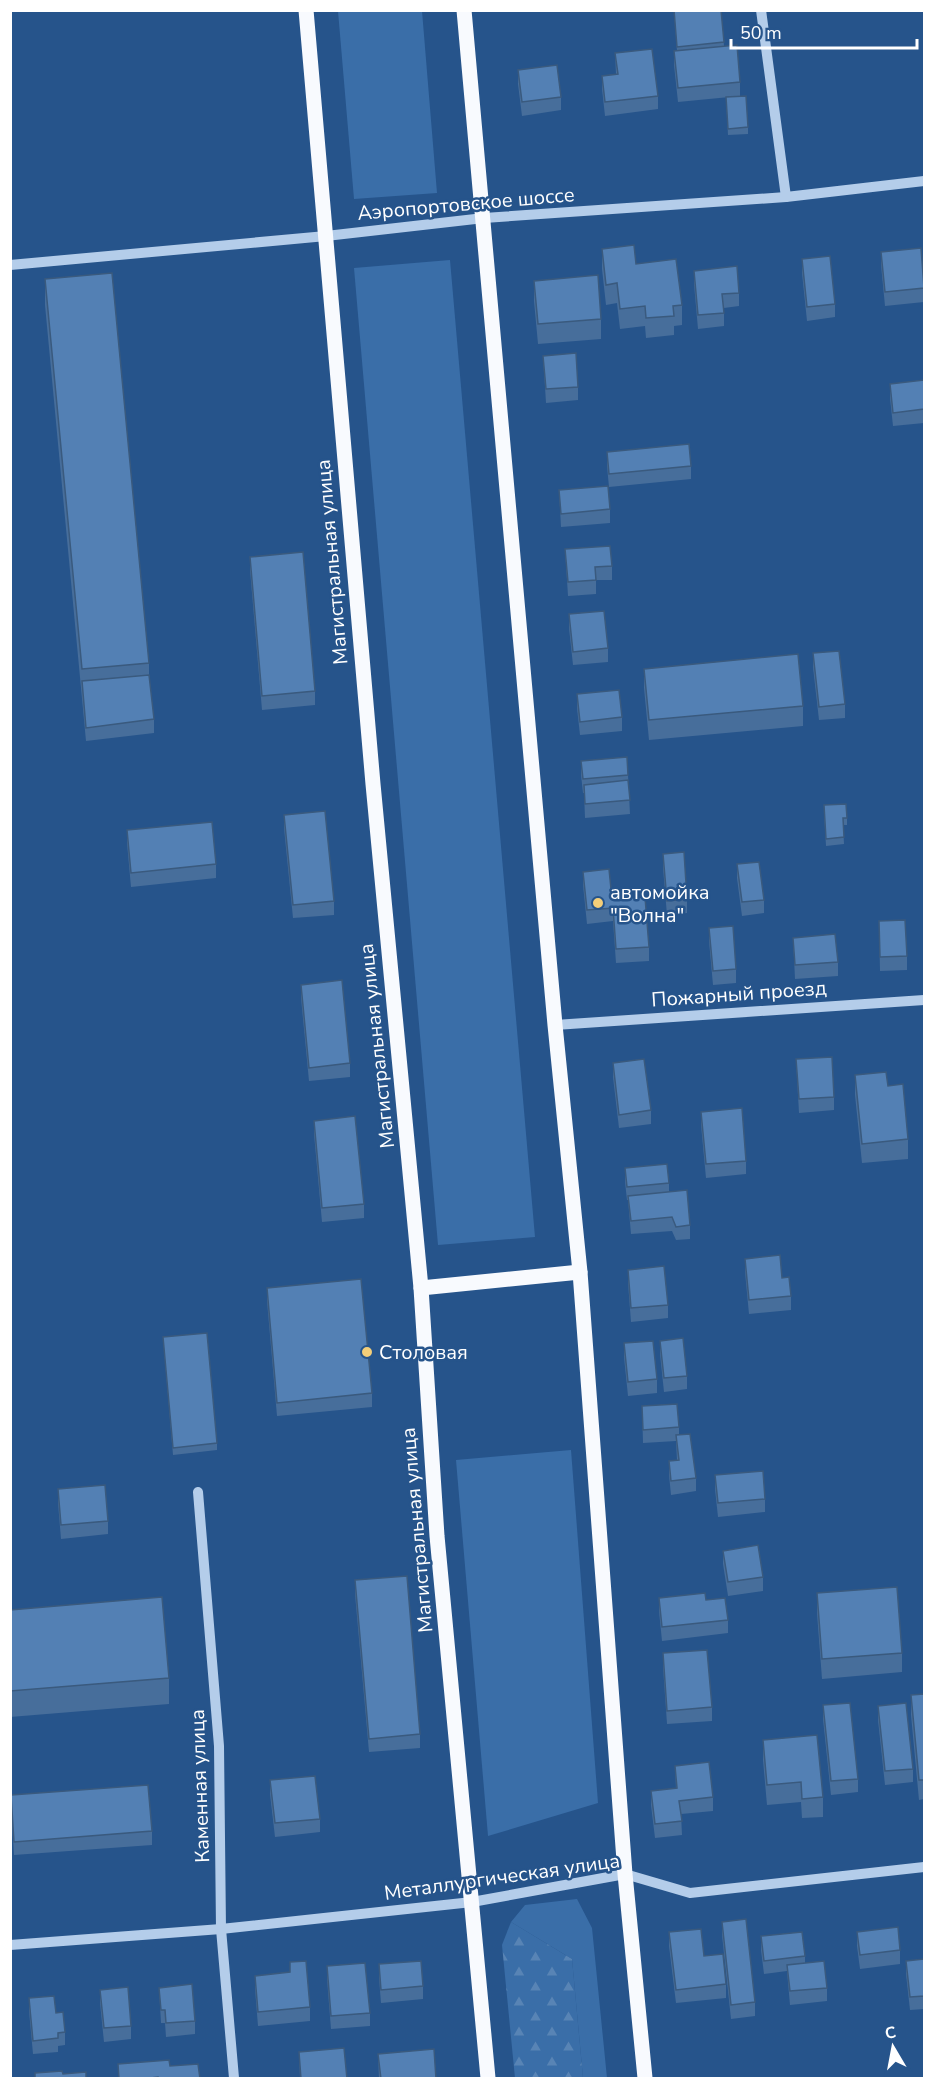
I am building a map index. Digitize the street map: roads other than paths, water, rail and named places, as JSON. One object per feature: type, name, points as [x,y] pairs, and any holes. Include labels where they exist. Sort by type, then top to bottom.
[{"type":"main road","name":"Магистральная улица","points":[[306,10],[373,784],[421,1288],[437,1536],[488,2079]]},
{"type":"main road","points":[[464,10],[555,1025],[580,1272],[625,1874],[645,2079]]},
{"type":"main road","points":[[421,1288],[580,1272]]},
{"type":"street","points":[[761,10],[786,197]]},
{"type":"street","name":"Аэропортовское шоссе","points":[[10,265],[326,236],[484,218],[786,197],[924,180]]},
{"type":"street","name":"Пожарный проезд","points":[[555,1025],[924,1000]]},
{"type":"street","name":"Каменная улица","points":[[198,1492],[219,1746],[221,1929],[234,2079]]},
{"type":"street","name":"Металлургическая улица","points":[[10,1945],[221,1929],[472,1902],[625,1874],[690,1893],[924,1868]]},
{"type":"place","name":"автомойка \"Волна\"","points":[[598,903]]},
{"type":"place","name":"Столовая","points":[[367,1352]]}]
